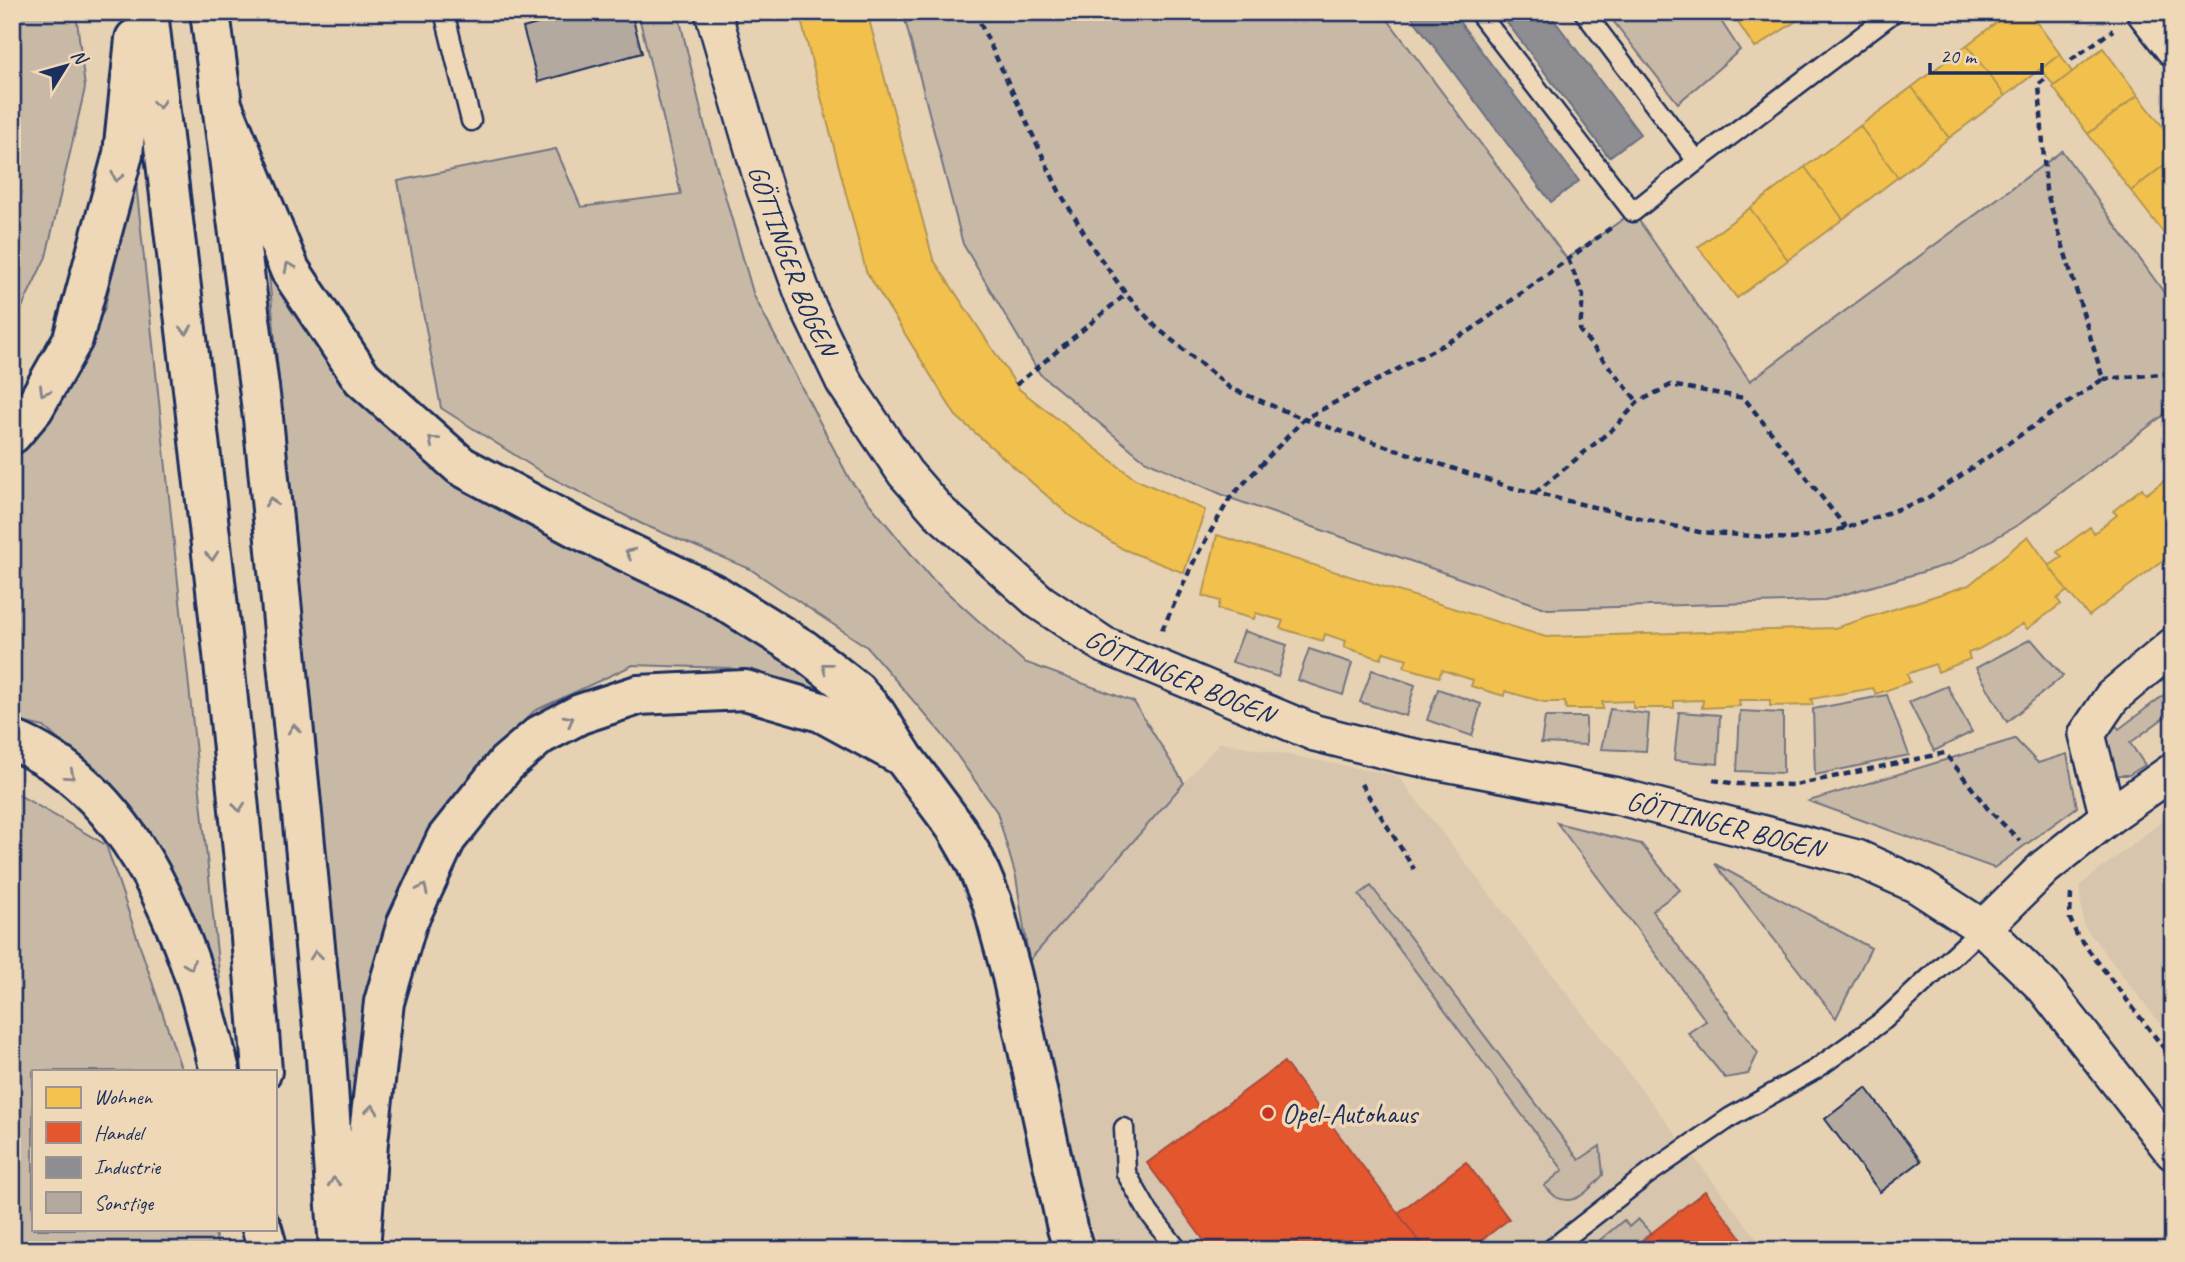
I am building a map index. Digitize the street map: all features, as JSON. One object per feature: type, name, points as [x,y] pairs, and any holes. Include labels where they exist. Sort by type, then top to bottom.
[{"type":"highway","points":[[12,434],[34,408],[73,339],[123,154],[137,12]]},
{"type":"highway","points":[[148,12],[200,446],[248,889],[261,1070]]},
{"type":"highway","points":[[210,12],[263,418],[326,1058],[339,1250]]},
{"type":"highway","points":[[222,105],[290,270],[362,378],[461,466],[579,529],[714,594],[804,650],[856,691],[876,713],[904,758],[956,828],[975,860],[992,902],[1012,976],[1074,1250]]},
{"type":"highway","points":[[360,1250],[384,1002],[407,923],[446,839],[506,764],[540,735],[580,714],[638,695],[745,690],[821,712],[904,758]]},
{"type":"highway","points":[[12,740],[27,746],[68,772],[109,811],[139,855],[169,909],[196,979],[220,1070]]},
{"type":"highway","points":[[262,1230],[268,1250]]},
{"type":"highway","points":[[273,1230],[275,1250]]},
{"type":"street","name":"GÖTTINGER BOGEN","points":[[713,12],[765,191],[807,305],[844,382],[905,473],[939,512],[1040,602],[1104,645],[1315,733],[1399,754],[1617,796],[1857,858],[1917,885],[1983,928],[2045,988],[2173,1152]]},
{"type":"street","points":[[2132,19],[2173,48]]},
{"type":"street","points":[[2108,817],[2087,734],[2112,697],[2173,646]]},
{"type":"street","points":[[1983,928],[2045,867],[2108,817],[2173,771]]},
{"type":"lane","points":[[444,12],[471,121]]},
{"type":"lane","points":[[1478,12],[1633,212],[1894,12]]},
{"type":"lane","points":[[1584,12],[1697,161]]},
{"type":"lane","points":[[1550,1250],[1648,1174],[1731,1117],[1816,1069],[1884,1020],[1983,928]]},
{"type":"lane","points":[[1124,1128],[1126,1173],[1149,1213],[1178,1250]]},
{"type":"path","points":[[975,12],[1059,191],[1095,251],[1126,294],[1156,327],[1230,388],[1304,419],[1509,487],[1699,532],[1793,539],[1846,528],[1927,499],[2103,379],[2173,373]]},
{"type":"path","points":[[2071,60],[2132,19]]},
{"type":"path","points":[[2048,77],[2039,84],[2046,190],[2103,379]]},
{"type":"path","points":[[1147,663],[1196,557],[1230,498],[1304,419],[1471,330],[1633,212]]},
{"type":"path","points":[[1568,259],[1583,295],[1580,331],[1638,402]]},
{"type":"path","points":[[1016,385],[1126,294]]},
{"type":"path","points":[[1535,494],[1615,427],[1638,402],[1671,386],[1744,398],[1846,528]]},
{"type":"path","points":[[1332,738],[1414,869]]},
{"type":"path","points":[[1710,780],[1737,784],[1795,785],[1945,753],[1988,809],[2022,843]]},
{"type":"path","points":[[2071,890],[2070,919],[2077,935],[2173,1060]]},
{"type":"shaded area","points":[[12,12],[76,12],[85,88],[46,257],[12,328]]},
{"type":"shaded area","points":[[638,12],[678,12],[704,123],[754,296],[850,480],[930,577],[1024,662],[1134,702],[1184,783],[1029,961],[1016,877],[997,812],[942,734],[867,647],[750,569],[642,524],[546,475],[441,408],[398,181],[556,149],[581,207],[681,194]]},
{"type":"shaded area","points":[[903,12],[1382,12],[1567,259],[1633,212],[1750,381],[2062,151],[2173,305],[2173,408],[2021,523],[1950,564],[1821,601],[1548,609],[1230,498],[1144,460],[1040,374],[963,244]]},
{"type":"shaded area","points":[[1606,12],[1715,12],[1740,50],[1678,103]]},
{"type":"shaded area","points":[[135,173],[226,1039],[174,886],[114,789],[44,727],[12,720],[12,455],[35,430],[104,311]]},
{"type":"shaded area","points":[[268,265],[345,391],[446,476],[557,539],[696,606],[775,653],[835,698],[729,668],[633,665],[534,711],[471,775],[424,847],[350,1130]]},
{"type":"shaded area","points":[[1244,631],[1287,645],[1278,677],[1232,662]]},
{"type":"shaded area","points":[[2031,639],[2063,676],[2007,722],[1976,668]]},
{"type":"shaded area","points":[[1309,649],[1352,663],[1343,695],[1298,680]]},
{"type":"shaded area","points":[[1372,670],[1415,685],[1406,716],[1360,702]]},
{"type":"shaded area","points":[[1947,686],[1972,732],[1934,751],[1909,702]]},
{"type":"shaded area","points":[[2173,688],[2173,711],[2130,743],[2145,765],[2129,775],[2111,775],[2097,739],[2106,715],[2119,729]]},
{"type":"shaded area","points":[[1438,689],[1481,704],[1472,736],[1427,720]]},
{"type":"shaded area","points":[[1887,695],[1909,755],[1815,775],[1813,709]]},
{"type":"shaded area","points":[[1610,709],[1649,714],[1646,751],[1601,749]]},
{"type":"shaded area","points":[[1740,711],[1783,713],[1783,773],[1737,771]]},
{"type":"shaded area","points":[[1679,712],[1720,715],[1718,764],[1674,760]]},
{"type":"shaded area","points":[[1545,717],[1586,717],[1586,745],[1541,743]]},
{"type":"shaded area","points":[[2015,739],[2038,763],[2067,754],[2077,807],[1994,868],[1809,801]]},
{"type":"shaded area","points":[[1220,742],[1398,776],[1766,1250],[1101,1250],[1088,1221],[1029,961]]},
{"type":"shaded area","points":[[12,791],[106,845],[182,1070],[32,1070],[32,1230],[214,1230],[219,1250],[12,1250]]},
{"type":"shaded area","points":[[2173,813],[2173,1040],[2084,926],[2079,886]]},
{"type":"shaded area","points":[[1557,823],[1641,844],[1680,890],[1652,911],[1758,1053],[1748,1074],[1725,1078],[1688,1033],[1706,1021]]},
{"type":"shaded area","points":[[1715,864],[1871,948],[1836,1018]]},
{"type":"shaded area","points":[[1371,886],[1579,1160],[1600,1146],[1603,1175],[1582,1195],[1563,1200],[1544,1186],[1563,1170],[1359,895]]},
{"type":"shaded area","points":[[1638,1219],[1651,1233],[1630,1250],[1599,1250],[1600,1240],[1624,1220],[1629,1227]]},
{"type":"building: Wohnen","points":[[799,12],[867,12],[933,259],[1019,389],[1135,479],[1205,510],[1184,573],[1123,549],[1070,516],[956,416],[866,271]]},
{"type":"building: Wohnen","points":[[1731,12],[1810,12],[1755,48]]},
{"type":"building: Wohnen","points":[[2010,12],[2029,12],[2060,54],[2005,96],[1967,45]]},
{"type":"building: Wohnen","points":[[1967,45],[2005,96],[1949,138],[1912,87]]},
{"type":"building: Wohnen","points":[[2103,48],[2138,95],[2088,134],[2053,87]]},
{"type":"building: Wohnen","points":[[2060,54],[2072,72],[2054,86],[2041,69]]},
{"type":"building: Wohnen","points":[[1912,87],[1949,138],[1898,177],[1860,126]]},
{"type":"building: Wohnen","points":[[2138,95],[2173,140],[2173,158],[2131,191],[2088,134]]},
{"type":"building: Wohnen","points":[[1860,126],[1898,177],[1843,219],[1805,167]]},
{"type":"building: Wohnen","points":[[2173,158],[2173,245],[2131,191]]},
{"type":"building: Wohnen","points":[[1805,167],[1843,219],[1788,260],[1750,208]]},
{"type":"building: Wohnen","points":[[1750,208],[1788,260],[1737,298],[1698,247]]},
{"type":"building: Wohnen","points":[[2173,466],[2173,553],[2089,616],[2049,566],[2062,557],[2057,552],[2090,527],[2094,533],[2117,515],[2113,511],[2142,488],[2146,494],[2172,475],[2168,470]]},
{"type":"building: Wohnen","points":[[1217,535],[1546,637],[1835,628],[1969,585],[2028,536],[2067,591],[2057,599],[2061,604],[2027,629],[2023,624],[1968,653],[1970,659],[1938,672],[1935,664],[1907,674],[1910,682],[1876,694],[1873,688],[1811,699],[1813,705],[1770,706],[1770,700],[1739,700],[1740,706],[1702,708],[1703,700],[1674,701],[1674,708],[1633,708],[1633,701],[1602,702],[1603,709],[1566,709],[1565,702],[1544,702],[1505,691],[1504,696],[1471,686],[1473,680],[1442,670],[1439,677],[1404,667],[1407,659],[1384,652],[1381,659],[1344,647],[1346,641],[1325,634],[1323,641],[1280,628],[1283,621],[1256,613],[1254,619],[1218,609],[1220,601],[1203,596]]},
{"type":"building: Handel","name":"Opel-Autohaus","points":[[1284,1062],[1425,1250],[1211,1250],[1147,1163]]},
{"type":"building: Handel","points":[[1466,1162],[1509,1219],[1469,1250],[1425,1250],[1398,1213]]},
{"type":"building: Handel","points":[[1705,1191],[1749,1248],[1747,1250],[1630,1250]]},
{"type":"building: Industrie","points":[[1408,12],[1452,12],[1579,181],[1551,202]]},
{"type":"building: Industrie","points":[[1499,12],[1548,12],[1640,134],[1609,157]]},
{"type":"building: Sonstige","points":[[579,12],[631,12],[642,53],[538,82],[523,28]]},
{"type":"building: Sonstige","points":[[1866,1088],[1921,1161],[1880,1192],[1825,1119]]},
{"type":"place","name":"Opel-Autohaus","points":[[1268,1113]]}]
